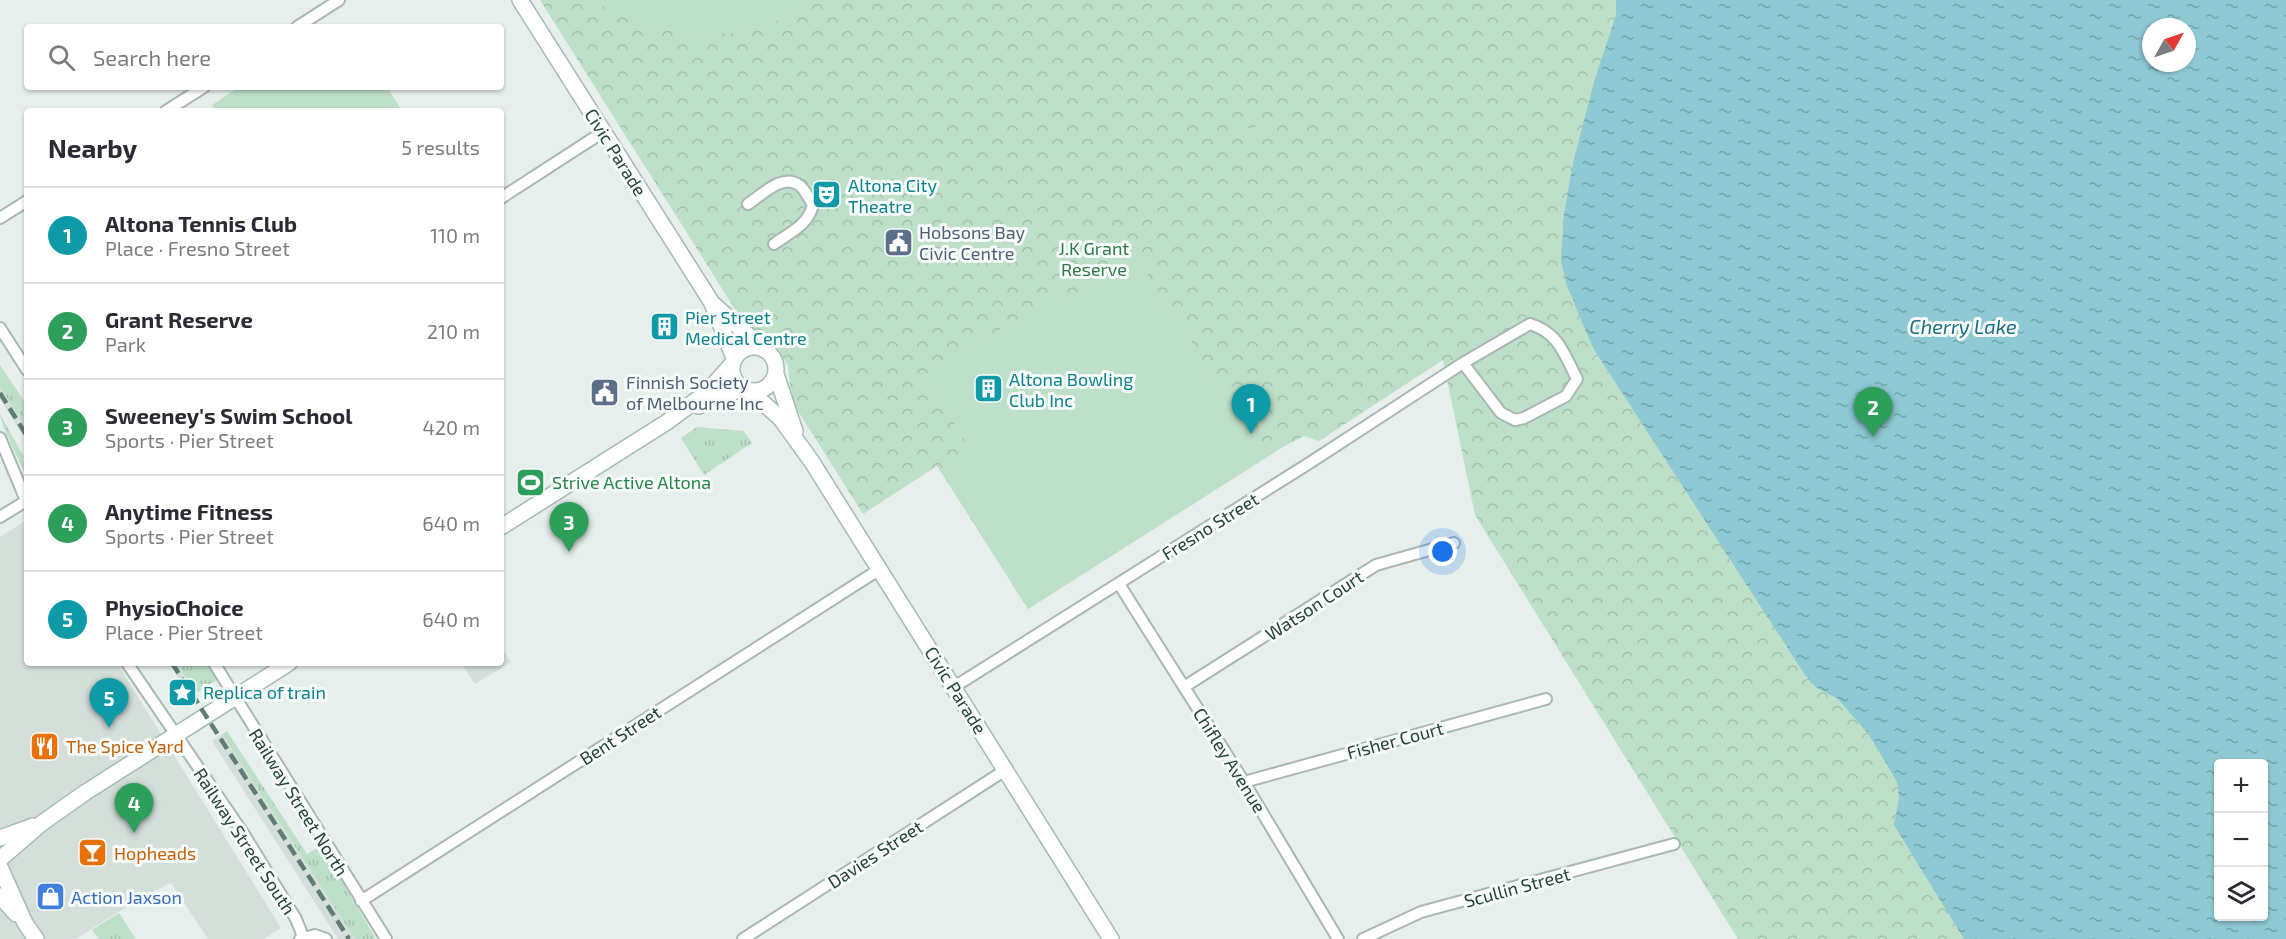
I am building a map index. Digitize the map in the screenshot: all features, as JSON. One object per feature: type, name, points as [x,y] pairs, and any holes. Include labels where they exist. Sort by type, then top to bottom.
[{"type":"street","points":[[302,24],[339,0]]},
{"type":"street","name":"Civic Parade","points":[[520,0],[712,303],[733,361]]},
{"type":"street","points":[[171,108],[199,90]]},
{"type":"street","points":[[504,196],[603,132]]},
{"type":"street","points":[[748,204],[777,184],[789,181],[800,186],[813,205],[805,223],[774,244]]},
{"type":"street","points":[[0,218],[24,203]]},
{"type":"street","name":"Civic Parade","points":[[712,303],[761,347]]},
{"type":"street","name":"Fresno Street","points":[[954,687],[1463,363],[1530,324],[1544,328],[1559,344],[1577,379],[1566,396],[1524,418],[1515,420],[1501,413],[1463,363]]},
{"type":"street","points":[[0,328],[24,365]]},
{"type":"street","points":[[504,525],[667,422],[712,399],[769,386],[776,374],[772,355],[761,347],[743,349],[706,392],[667,422]]},
{"type":"street","points":[[733,361],[735,381],[747,390]]},
{"type":"street","name":"Civic Parade","points":[[776,374],[799,442]]},
{"type":"street","name":"Civic Parade","points":[[747,390],[771,409],[799,442],[1112,939]]},
{"type":"street","points":[[0,438],[24,497]]},
{"type":"street","points":[[0,517],[24,503]]},
{"type":"street","name":"Watson Court","points":[[1184,687],[1376,565],[1454,543]]},
{"type":"street","name":"Bent Street","points":[[361,901],[880,569]]},
{"type":"street","name":"Chifley Avenue","points":[[1119,584],[1244,782],[1338,939]]},
{"type":"street","name":"Railway Street South","points":[[129,666],[243,833],[296,919],[302,934],[300,939]]},
{"type":"street","name":"Railway Street North","points":[[216,666],[236,697],[244,715],[386,939]]},
{"type":"street","points":[[0,859],[42,823],[284,666]]},
{"type":"street","name":"Fisher Court","points":[[1244,782],[1546,699]]},
{"type":"street","name":"Davies Street","points":[[743,939],[1007,770]]},
{"type":"street","points":[[0,838],[42,823]]},
{"type":"street","name":"Scullin Street","points":[[1363,939],[1421,912],[1674,844]]},
{"type":"street","points":[[0,867],[25,922],[36,939]]},
{"type":"street","points":[[0,896],[25,922]]},
{"type":"street","name":"Railway Street South","points":[[300,939],[315,934],[326,939]]},
{"type":"shaded area","points":[[0,387],[24,424],[24,437],[0,399]]},
{"type":"shaded area","points":[[24,522],[24,666],[119,666],[281,928],[264,939],[208,939],[171,883],[142,897],[76,939],[0,939],[0,537]]},
{"type":"shaded area","points":[[504,652],[511,662],[475,684],[463,666],[504,666]]},
{"type":"shaded area","points":[[171,666],[179,666],[198,696],[192,700]]},
{"type":"shaded area","points":[[222,734],[355,939],[338,939],[212,741]]},
{"type":"green space","name":"J.K Grant Reserve","points":[[540,0],[2286,0],[2286,939],[1738,939],[1475,515],[1443,360],[1319,441],[1304,436],[1283,447],[1028,609],[937,466],[863,514],[791,400],[788,366],[776,345],[751,330],[743,322]]},
{"type":"green space","points":[[595,0],[819,0],[807,10],[745,32],[692,36],[644,25]]},
{"type":"green space","points":[[234,90],[389,90],[400,108],[214,108],[212,105]]},
{"type":"green space","points":[[1273,122],[1276,126],[1218,141],[1217,137]]},
{"type":"green space","points":[[1135,255],[1266,457],[1028,609],[942,471],[971,450],[924,375],[1059,294],[1066,300]]},
{"type":"green space","points":[[0,365],[24,401],[24,424],[0,387]]},
{"type":"green space","points":[[0,414],[24,457],[22,459],[24,471],[7,435]]},
{"type":"green space","points":[[697,427],[744,431],[752,443],[704,475],[681,438]]},
{"type":"green space","points":[[179,666],[208,666],[217,680],[196,693]]},
{"type":"green space","points":[[227,731],[307,854],[321,846],[376,939],[355,939],[222,734]]},
{"type":"green space","points":[[119,913],[136,939],[99,939],[92,930]]},
{"type":"water","name":"Cherry Lake","points":[[1616,0],[2286,0],[2286,939],[1964,939],[1894,825],[1899,798],[1897,782],[1869,735],[1838,699],[1817,688],[1805,675],[1593,348],[1567,286],[1561,261],[1564,214],[1573,163],[1594,82],[1616,15]]},
{"type":"railway","points":[[0,393],[24,431]]},
{"type":"railway","points":[[174,666],[349,939]]},
{"type":"place","name":"Altona City Theatre","points":[[827,195]]},
{"type":"place","name":"Hobsons Bay Civic Centre","points":[[898,242]]},
{"type":"place","name":"Pier Street Medical Centre","points":[[664,327]]},
{"type":"place","name":"Altona Bowling Club Inc","points":[[988,389]]},
{"type":"place","name":"Finnish Society of Melbourne Inc","points":[[605,392]]},
{"type":"place","name":"Altona Tennis Club","points":[[1251,434]]},
{"type":"place","name":"Grant Reserve","points":[[1873,437]]},
{"type":"place","name":"Strive Active Altona","points":[[531,482]]},
{"type":"place","name":"Sweeney's Swim School","points":[[569,552]]},
{"type":"place","name":"Replica of train","points":[[182,692]]},
{"type":"place","name":"PhysioChoice","points":[[109,728]]},
{"type":"place","name":"The Spice Yard","points":[[45,746]]},
{"type":"place","name":"Anytime Fitness","points":[[134,833]]},
{"type":"place","name":"Hopheads","points":[[93,853]]},
{"type":"place","name":"Action Jaxson","points":[[50,897]]}]
